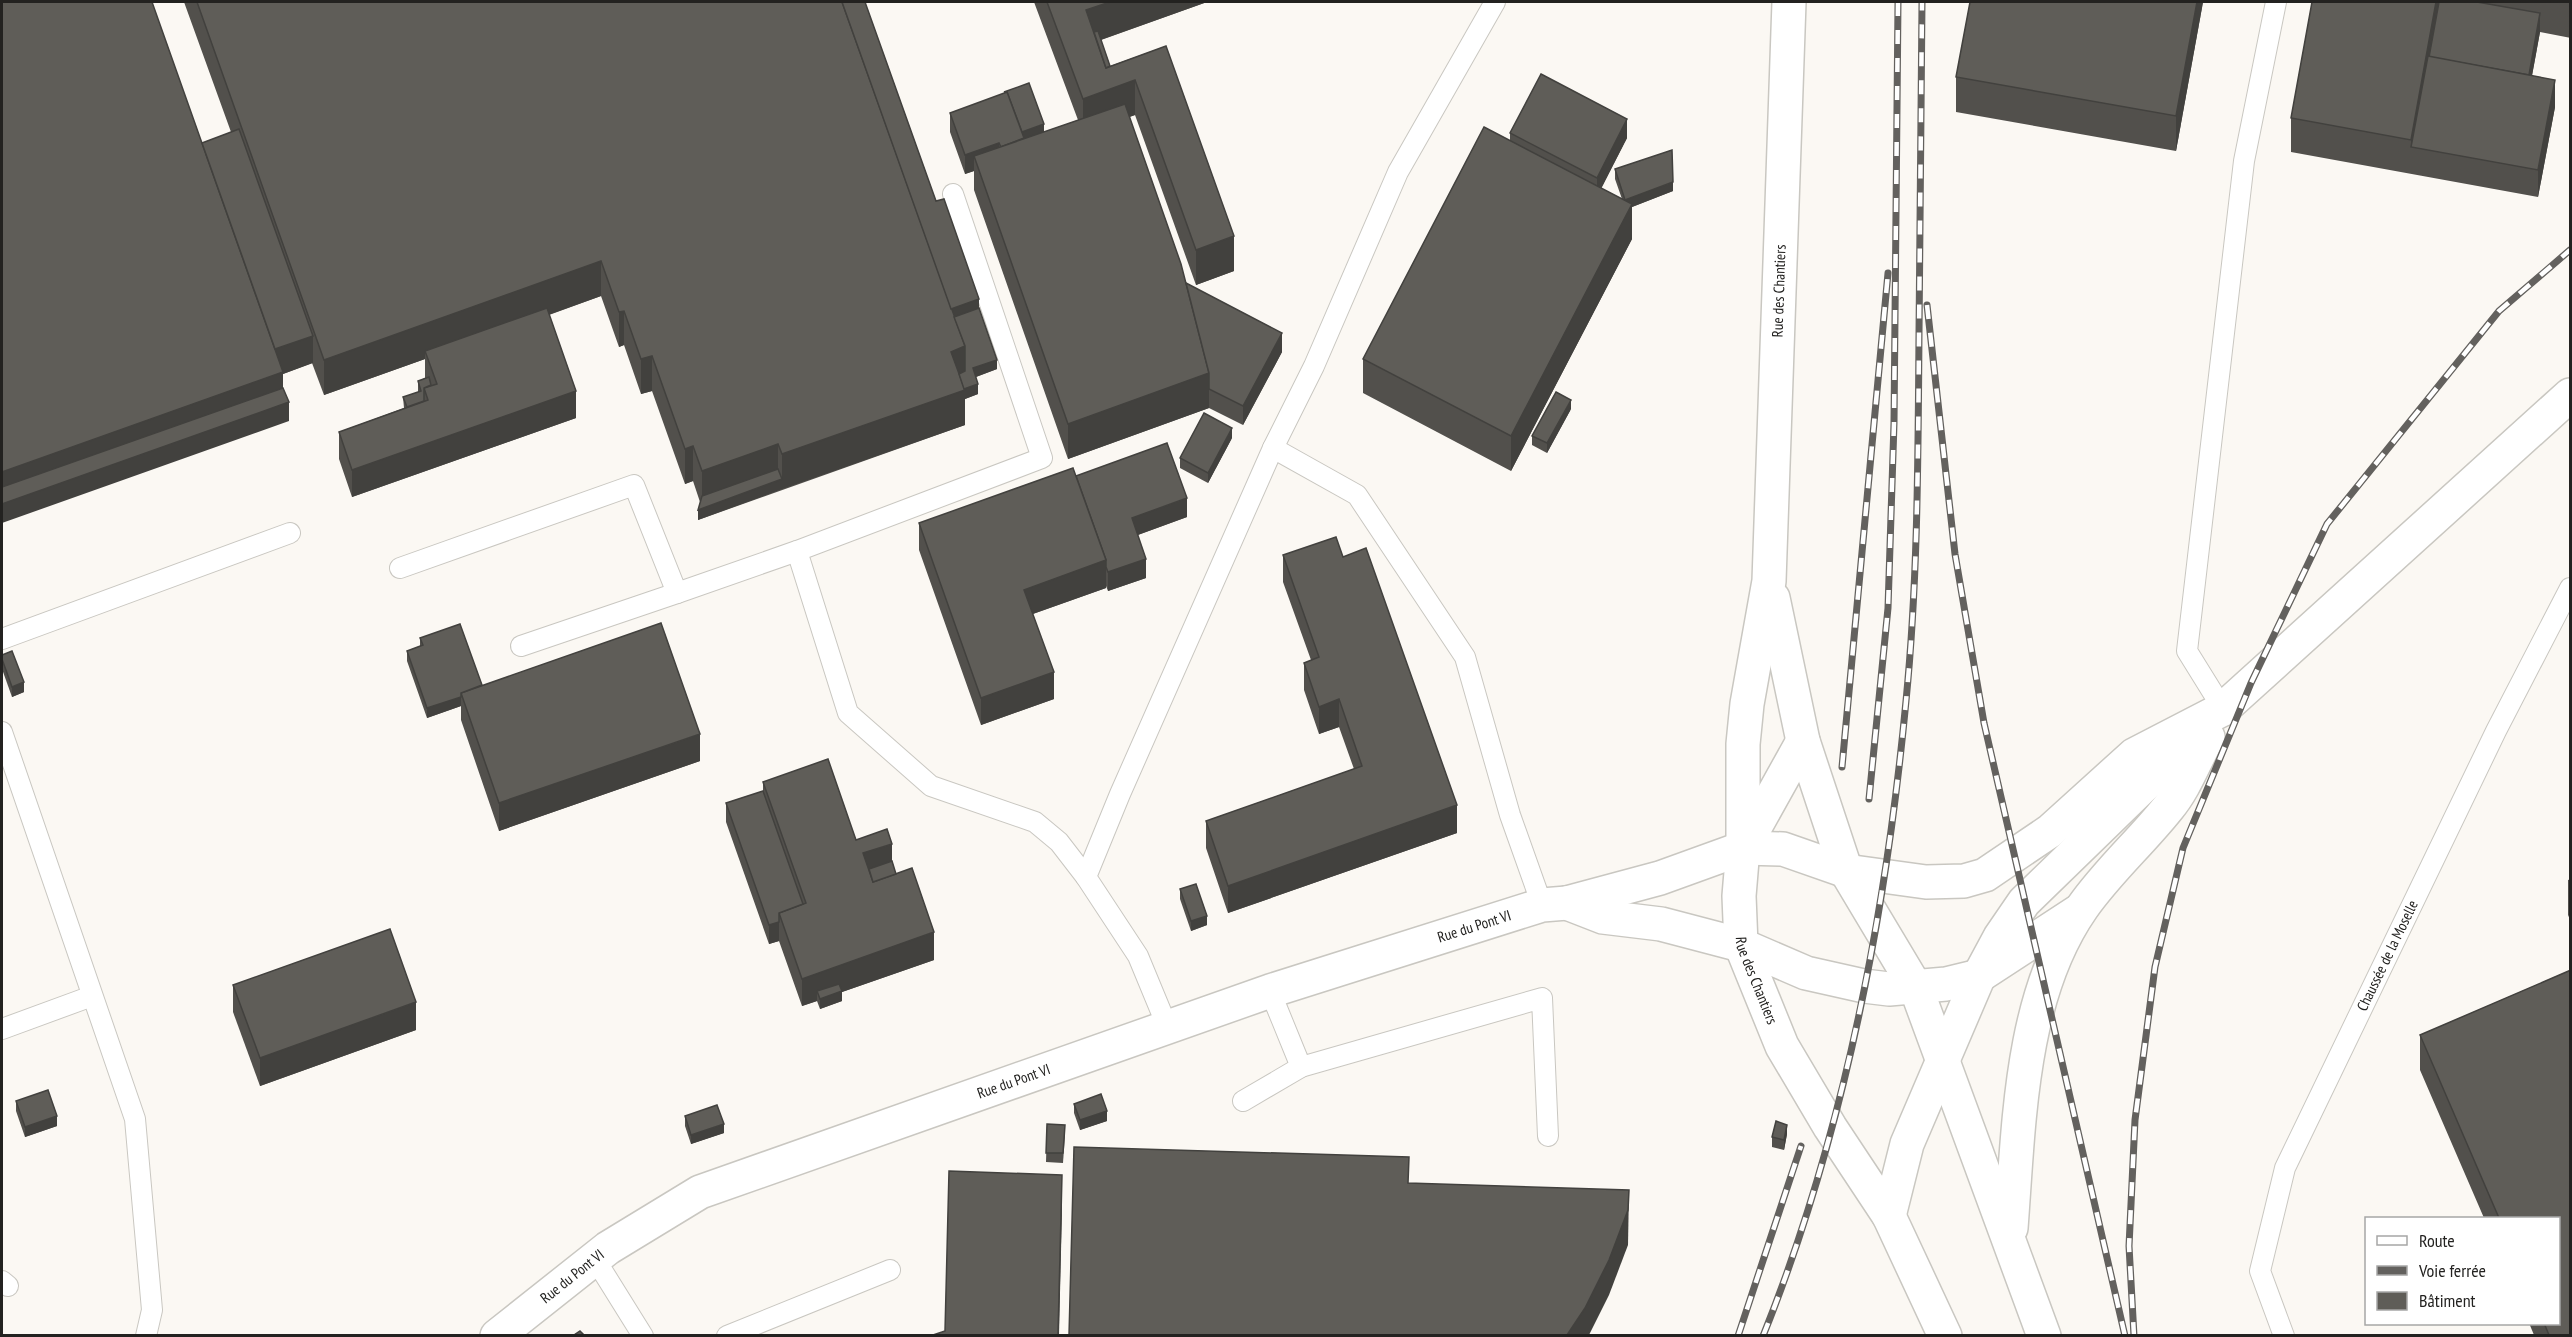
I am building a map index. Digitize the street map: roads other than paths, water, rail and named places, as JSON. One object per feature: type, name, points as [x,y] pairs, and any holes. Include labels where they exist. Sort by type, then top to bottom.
[{"type":"street","name":"Rue des Chantiers","points":[[1789,2],[1769,581],[1747,704],[1743,744],[1743,848],[1739,897],[1741,945],[1782,1046],[1830,1127],[1889,1216],[1945,1335]]},
{"type":"street","points":[[1889,1216],[1907,1144],[1978,976],[2000,937],[2024,902],[2223,709],[2571,395]]},
{"type":"street","name":"Rue des Chantiers","points":[[1769,581],[1803,741],[1846,871],[1916,988],[2044,1335]]},
{"type":"street","points":[[1803,741],[1743,848],[1783,849],[1846,871],[1926,882],[1964,881],[1985,875],[2050,831],[2134,755],[2223,709]]},
{"type":"street","points":[[2010,1238],[2028,1049],[2045,988],[2060,950],[2082,908],[2170,806],[2223,709]]},
{"type":"street","name":"Rue du Pont VI","points":[[497,1335],[595,1259],[700,1192],[1270,991],[1554,904],[1660,878],[1743,848]]},
{"type":"street","points":[[1554,904],[1603,916],[1661,924],[1741,945],[1806,973],[1842,982],[1864,987],[1916,988],[1978,976],[2082,908]]},
{"type":"lane","points":[[1086,877],[1120,794],[1273,448],[1314,366],[1398,172],[1495,2]]},
{"type":"lane","points":[[2223,709],[2187,651],[2244,161],[2276,2]]},
{"type":"lane","points":[[521,646],[797,551],[1042,458],[953,194]]},
{"type":"lane","points":[[1273,448],[1357,495],[1465,657],[1510,815],[1554,904]]},
{"type":"lane","points":[[400,568],[634,485],[677,593]]},
{"type":"lane","points":[[2,639],[290,533]]},
{"type":"lane","points":[[797,551],[848,713],[931,786],[1035,822],[1059,842],[1086,877],[1138,956],[1167,1026]]},
{"type":"lane","name":"Chaussée de la Moselle","points":[[2283,1335],[2260,1272],[2285,1168],[2496,730],[2571,588]]},
{"type":"lane","points":[[2,732],[135,1119],[152,1311],[146,1335]]},
{"type":"lane","points":[[1270,991],[1301,1067]]},
{"type":"lane","points":[[2,1029],[92,996]]},
{"type":"lane","points":[[1243,1101],[1301,1067],[1542,998],[1548,1136]]},
{"type":"lane","points":[[595,1259],[643,1335]]},
{"type":"lane","points":[[726,1335],[890,1270]]},
{"type":"railway","points":[[1869,799],[1888,608],[1894,423],[1898,2]]},
{"type":"railway","points":[[1763,1336],[1816,1183],[1838,1104],[1873,943],[1897,781],[1910,655],[1917,518],[1922,2]]},
{"type":"railway","points":[[2134,1336],[2129,1246],[2135,1120],[2155,967],[2183,848],[2251,683],[2327,524],[2499,311],[2570,250]]},
{"type":"railway","points":[[1842,767],[1888,273]]},
{"type":"railway","points":[[1927,305],[1955,554],[1984,723],[2125,1336]]},
{"type":"railway","points":[[1738,1336],[1801,1146]]}]
